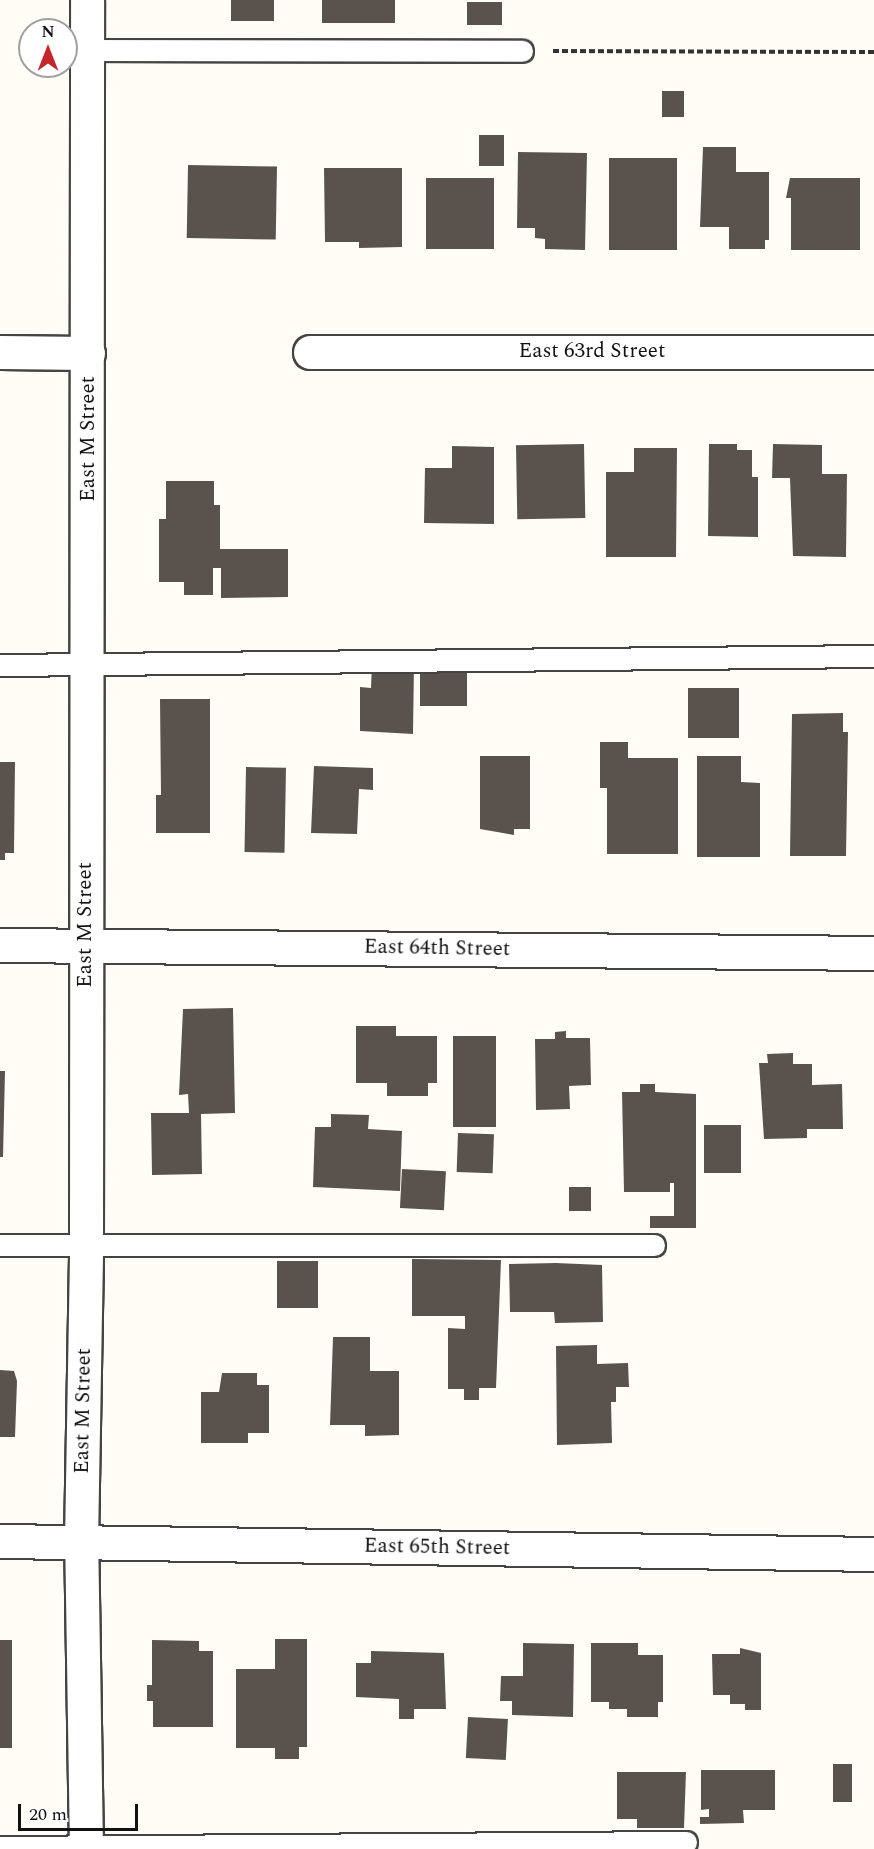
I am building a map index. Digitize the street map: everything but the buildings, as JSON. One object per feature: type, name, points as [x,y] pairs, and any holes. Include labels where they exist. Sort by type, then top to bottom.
[{"type":"street","name":"East M Street","points":[[86,1848],[81,1542],[86,1246],[84,945],[88,353],[87,0]]},
{"type":"street","points":[[0,352],[88,353]]},
{"type":"street","name":"East 63rd Street","points":[[310,352],[874,352]]},
{"type":"street","name":"East 64th Street","points":[[0,945],[874,953]]},
{"type":"street","name":"East 65th Street","points":[[0,1541],[874,1554]]},
{"type":"lane","points":[[87,50],[522,51]]},
{"type":"lane","points":[[0,665],[86,666],[874,656]]},
{"type":"lane","points":[[0,1245],[654,1245]]},
{"type":"lane","points":[[0,1847],[686,1842]]},
{"type":"path","points":[[522,51],[874,52]]}]
